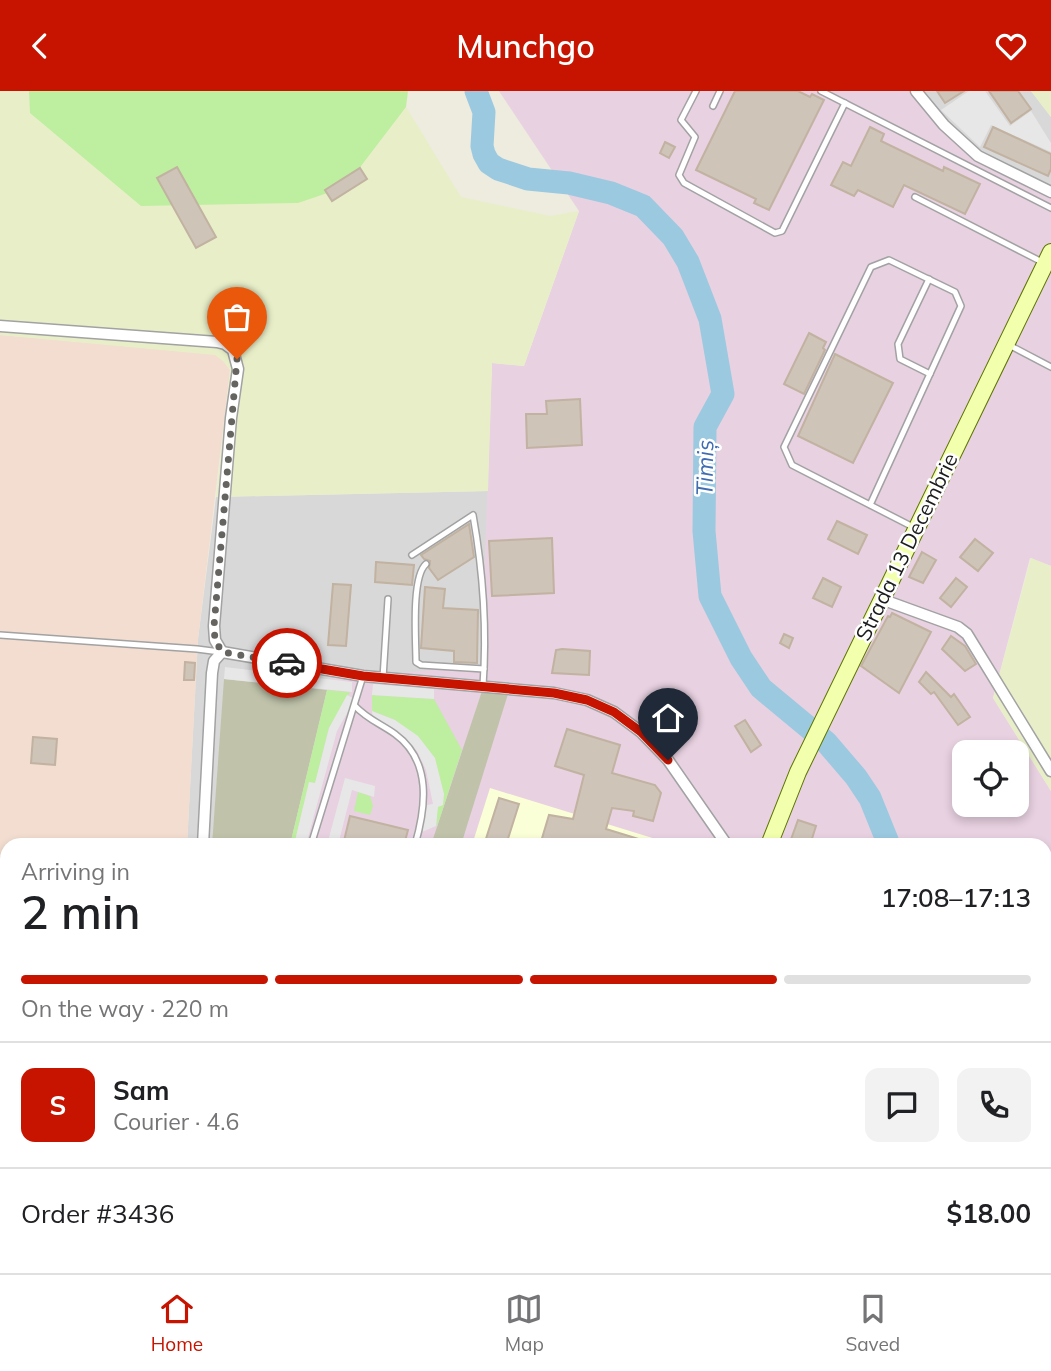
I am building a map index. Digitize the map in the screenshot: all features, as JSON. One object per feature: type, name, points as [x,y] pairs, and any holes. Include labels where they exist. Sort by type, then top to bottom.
[{"type":"main road","name":"Strada 13 Decembrie","points":[[772,838],[798,772],[1048,260]]},
{"type":"street","points":[[916,91],[944,125],[978,156],[1051,192]]},
{"type":"street","points":[[0,326],[217,342],[233,349],[238,369],[231,418],[214,626],[215,640],[222,652]]},
{"type":"street","points":[[881,599],[958,627],[967,634],[1051,771]]},
{"type":"street","points":[[222,652],[363,676],[554,693],[587,700],[614,712],[641,732],[668,760],[722,838]]},
{"type":"street","points":[[203,838],[212,673],[214,661],[222,652]]},
{"type":"lane","points":[[696,91],[681,120],[695,137],[679,175],[684,183],[775,233],[782,231],[845,103]]},
{"type":"lane","points":[[713,106],[720,91]]},
{"type":"lane","points":[[821,91],[1051,208]]},
{"type":"lane","points":[[915,197],[1048,260]]},
{"type":"lane","points":[[870,505],[961,306],[955,292],[889,260],[871,267],[784,447],[792,465],[870,505],[915,528]]},
{"type":"lane","points":[[929,279],[898,344],[901,359],[930,374]]},
{"type":"lane","points":[[1006,344],[1051,367]]},
{"type":"lane","points":[[412,555],[473,515],[479,548],[483,604],[483,686]]},
{"type":"lane","points":[[426,563],[421,568],[418,582],[416,662],[484,669]]},
{"type":"lane","points":[[383,678],[388,599]]},
{"type":"lane","points":[[0,635],[222,652]]},
{"type":"lane","points":[[435,682],[436,666]]},
{"type":"lane","points":[[313,838],[363,676]]},
{"type":"lane","points":[[355,706],[370,721],[397,736],[421,768],[425,788],[424,812],[417,838]]},
{"type":"shaded area","points":[[0,91],[29,91],[30,113],[345,187],[406,107],[461,197],[550,216],[579,211],[524,366],[492,363],[488,491],[216,497],[230,370],[215,355],[0,335]]},
{"type":"shaded area","points":[[499,91],[922,91],[947,122],[984,154],[1051,187],[1051,566],[1030,558],[993,698],[1019,740],[952,740],[952,817],[1029,817],[1029,756],[1051,791],[1051,838],[292,838],[330,679],[445,669],[481,670],[492,363],[524,366],[579,211]]},
{"type":"shaded area","points":[[922,91],[1031,91],[1051,117],[1051,187],[984,154],[947,122]]},
{"type":"shaded area","points":[[969,91],[985,91],[1010,126],[1031,111],[1051,143],[1051,152],[991,125],[980,147],[941,110]]},
{"type":"shaded area","points":[[1031,91],[1051,91],[1051,117]]},
{"type":"shaded area","points":[[0,335],[215,354],[230,370],[198,639],[187,838],[0,838]]},
{"type":"shaded area","points":[[488,491],[481,670],[330,679],[292,838],[187,838],[198,639],[216,497]]},
{"type":"shaded area","points":[[1031,558],[1051,566],[1051,791],[1029,756],[1029,740],[1019,740],[993,698]]},
{"type":"shaded area","points":[[225,667],[352,682],[352,692],[224,679]]},
{"type":"shaded area","points":[[224,679],[327,690],[292,838],[213,838]]},
{"type":"shaded area","points":[[373,684],[434,689],[434,699],[372,695]]},
{"type":"shaded area","points":[[482,691],[508,694],[463,838],[433,838]]},
{"type":"shaded area","points":[[347,695],[355,699],[337,731],[308,838],[296,838],[309,782],[315,783],[329,728]]},
{"type":"shaded area","points":[[372,711],[395,720],[418,736],[435,758],[444,794],[443,805],[438,807],[436,826],[422,832],[427,805],[433,804],[426,770],[417,751],[394,731],[373,720]]},
{"type":"shaded area","points":[[345,778],[375,786],[374,797],[352,790],[340,838],[329,838]]},
{"type":"shaded area","points":[[490,788],[652,838],[474,838]]},
{"type":"green space","points":[[29,91],[408,91],[406,107],[345,187],[298,203],[141,206],[30,113]]},
{"type":"green space","points":[[327,690],[350,692],[329,728],[315,784],[309,783],[296,838],[292,838]]},
{"type":"green space","points":[[372,695],[434,699],[462,750],[437,827],[435,758],[395,720],[372,711]]},
{"type":"green space","points":[[358,792],[370,796],[373,806],[370,815],[354,811]]},
{"type":"building","points":[[735,91],[798,91],[824,100],[769,210],[754,203],[756,199],[696,170]]},
{"type":"building","points":[[937,91],[964,91],[945,103]]},
{"type":"building","points":[[989,91],[1018,91],[1031,109],[1011,123]]},
{"type":"building","points":[[870,127],[884,134],[881,141],[943,171],[944,167],[980,184],[965,214],[904,185],[893,207],[858,190],[854,196],[831,185],[843,162],[851,166]]},
{"type":"building","points":[[993,127],[1051,154],[1048,176],[984,147]]},
{"type":"building","points":[[665,142],[675,147],[669,158],[660,153]]},
{"type":"building","points":[[177,167],[216,237],[196,248],[157,178]]},
{"type":"building","points":[[360,168],[367,179],[332,201],[325,190]]},
{"type":"building","points":[[809,333],[826,342],[823,348],[825,350],[804,394],[784,384]]},
{"type":"building","points":[[835,354],[893,383],[853,463],[798,436]]},
{"type":"building","points":[[580,399],[582,445],[527,448],[526,414],[547,414],[546,401]]},
{"type":"building","points":[[837,521],[867,535],[858,554],[828,539]]},
{"type":"building","points":[[469,524],[474,557],[438,580],[429,568],[430,561],[421,555]]},
{"type":"building","points":[[552,538],[554,593],[492,596],[489,541]]},
{"type":"building","points":[[975,539],[993,553],[978,571],[960,557]]},
{"type":"building","points":[[922,552],[936,560],[923,583],[909,577]]},
{"type":"building","points":[[376,562],[414,565],[412,585],[375,582]]},
{"type":"building","points":[[823,578],[841,587],[832,607],[813,598]]},
{"type":"building","points":[[956,578],[967,587],[951,607],[940,598]]},
{"type":"building","points":[[333,584],[351,585],[346,646],[328,645]]},
{"type":"building","points":[[425,587],[445,589],[443,608],[478,610],[477,663],[454,662],[454,651],[421,648]]},
{"type":"building","points":[[892,613],[931,632],[899,693],[861,666]]},
{"type":"building","points":[[784,634],[793,638],[789,648],[780,643]]},
{"type":"building","points":[[951,636],[965,646],[976,664],[965,671],[942,649]]},
{"type":"building","points":[[556,650],[590,651],[589,675],[552,673]]},
{"type":"building","points":[[185,662],[195,663],[194,680],[184,680]]},
{"type":"building","points":[[926,672],[951,697],[954,694],[970,717],[958,725],[934,692],[931,694],[919,682]]},
{"type":"building","points":[[745,720],[761,745],[751,752],[735,726]]},
{"type":"building","points":[[567,729],[620,745],[612,773],[655,785],[661,793],[653,821],[633,816],[634,811],[612,808],[606,829],[636,838],[542,838],[549,815],[573,819],[584,775],[555,766]]},
{"type":"building","points":[[33,737],[57,739],[55,765],[31,763]]},
{"type":"building","points":[[499,798],[519,804],[508,838],[486,838]]},
{"type":"building","points":[[350,816],[408,830],[406,838],[345,838]]},
{"type":"building","points":[[798,820],[816,826],[812,838],[792,838]]},
{"type":"waterway","name":"Timiș","points":[[476,91],[484,112],[482,146],[489,163],[498,169],[528,179],[569,183],[611,193],[643,206],[673,237],[688,262],[710,319],[723,394],[705,427],[704,531],[710,596],[741,658],[761,688],[826,742],[856,777],[870,798],[886,838]]},
{"type":"way so far","points":[[237,359],[215,640],[222,652],[287,663]]},
{"type":"route","points":[[287,663],[363,676],[554,693],[587,700],[614,712],[641,732],[668,760]]}]
